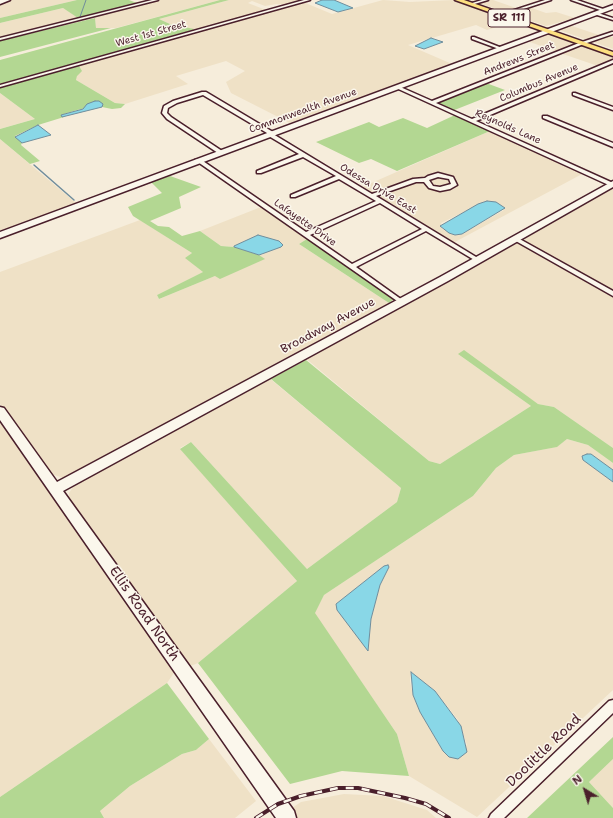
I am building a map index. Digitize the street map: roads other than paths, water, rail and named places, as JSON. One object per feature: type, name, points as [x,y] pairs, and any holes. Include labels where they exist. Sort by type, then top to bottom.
[{"type":"main road","points":[[0,2],[7,0]]},
{"type":"main road","name":"SR 111","points":[[458,0],[471,2],[612,51]]},
{"type":"main road","name":"Commonwealth Avenue","points":[[0,235],[198,160],[613,7]]},
{"type":"main road","name":"Broadway Avenue","points":[[56,490],[259,378],[402,302],[613,185]]},
{"type":"main road","name":"Ellis Road North","points":[[0,411],[287,818]]},
{"type":"street","points":[[0,39],[156,0]]},
{"type":"street","name":"West 1st Street","points":[[0,86],[308,0]]},
{"type":"street","points":[[471,2],[486,0]]},
{"type":"street","points":[[504,14],[549,0]]},
{"type":"street","points":[[574,0],[604,10]]},
{"type":"street","points":[[595,13],[613,19]]},
{"type":"street","name":"Andrews Street","points":[[432,103],[613,33]]},
{"type":"street","points":[[472,38],[500,48]]},
{"type":"street","name":"Columbus Avenue","points":[[472,121],[613,61]]},
{"type":"street","name":"Reynolds Lane","points":[[396,87],[613,185]]},
{"type":"street","name":"Odessa Drive East","points":[[189,98],[204,93],[302,155],[478,260]]},
{"type":"street","points":[[575,94],[613,109]]},
{"type":"street","points":[[211,98],[189,98],[169,105],[164,110],[169,118],[220,152]]},
{"type":"street","points":[[544,117],[613,146]]},
{"type":"street","points":[[259,172],[302,155]]},
{"type":"street","name":"Lafayette Drive","points":[[198,160],[402,302]]},
{"type":"street","points":[[294,196],[339,177]]},
{"type":"street","points":[[372,196],[414,180],[426,180]]},
{"type":"street","points":[[305,235],[380,201]]},
{"type":"street","points":[[352,267],[426,229]]},
{"type":"street","points":[[516,239],[613,294]]},
{"type":"street","name":"Doolittle Road","points":[[495,818],[613,706]]},
{"type":"water","points":[[322,0],[334,0],[353,8],[338,12],[315,3]]},
{"type":"water","points":[[431,38],[443,42],[424,49],[415,46]]},
{"type":"water","points":[[99,101],[103,104],[102,107],[62,117],[61,115],[83,109],[87,104]]},
{"type":"water","points":[[38,125],[51,135],[22,143],[15,137]]},
{"type":"water","points":[[487,201],[496,202],[505,208],[462,234],[455,235],[449,233],[440,226],[478,204]]},
{"type":"water","points":[[258,235],[279,241],[283,245],[259,255],[234,247]]},
{"type":"water","points":[[591,454],[613,470],[613,482],[583,460],[582,456]]},
{"type":"water","points":[[388,565],[389,567],[380,585],[371,619],[368,651],[337,610],[336,604],[384,566]]},
{"type":"water","points":[[411,672],[435,691],[461,726],[467,752],[458,759],[449,757],[443,751],[420,712],[413,695]]},
{"type":"waterway","points":[[80,17],[86,0]]},
{"type":"waterway","points":[[34,165],[74,200]]},
{"type":"railway","points":[[256,818],[278,804],[301,796],[338,788],[358,788],[405,798],[426,804],[449,818]]}]
